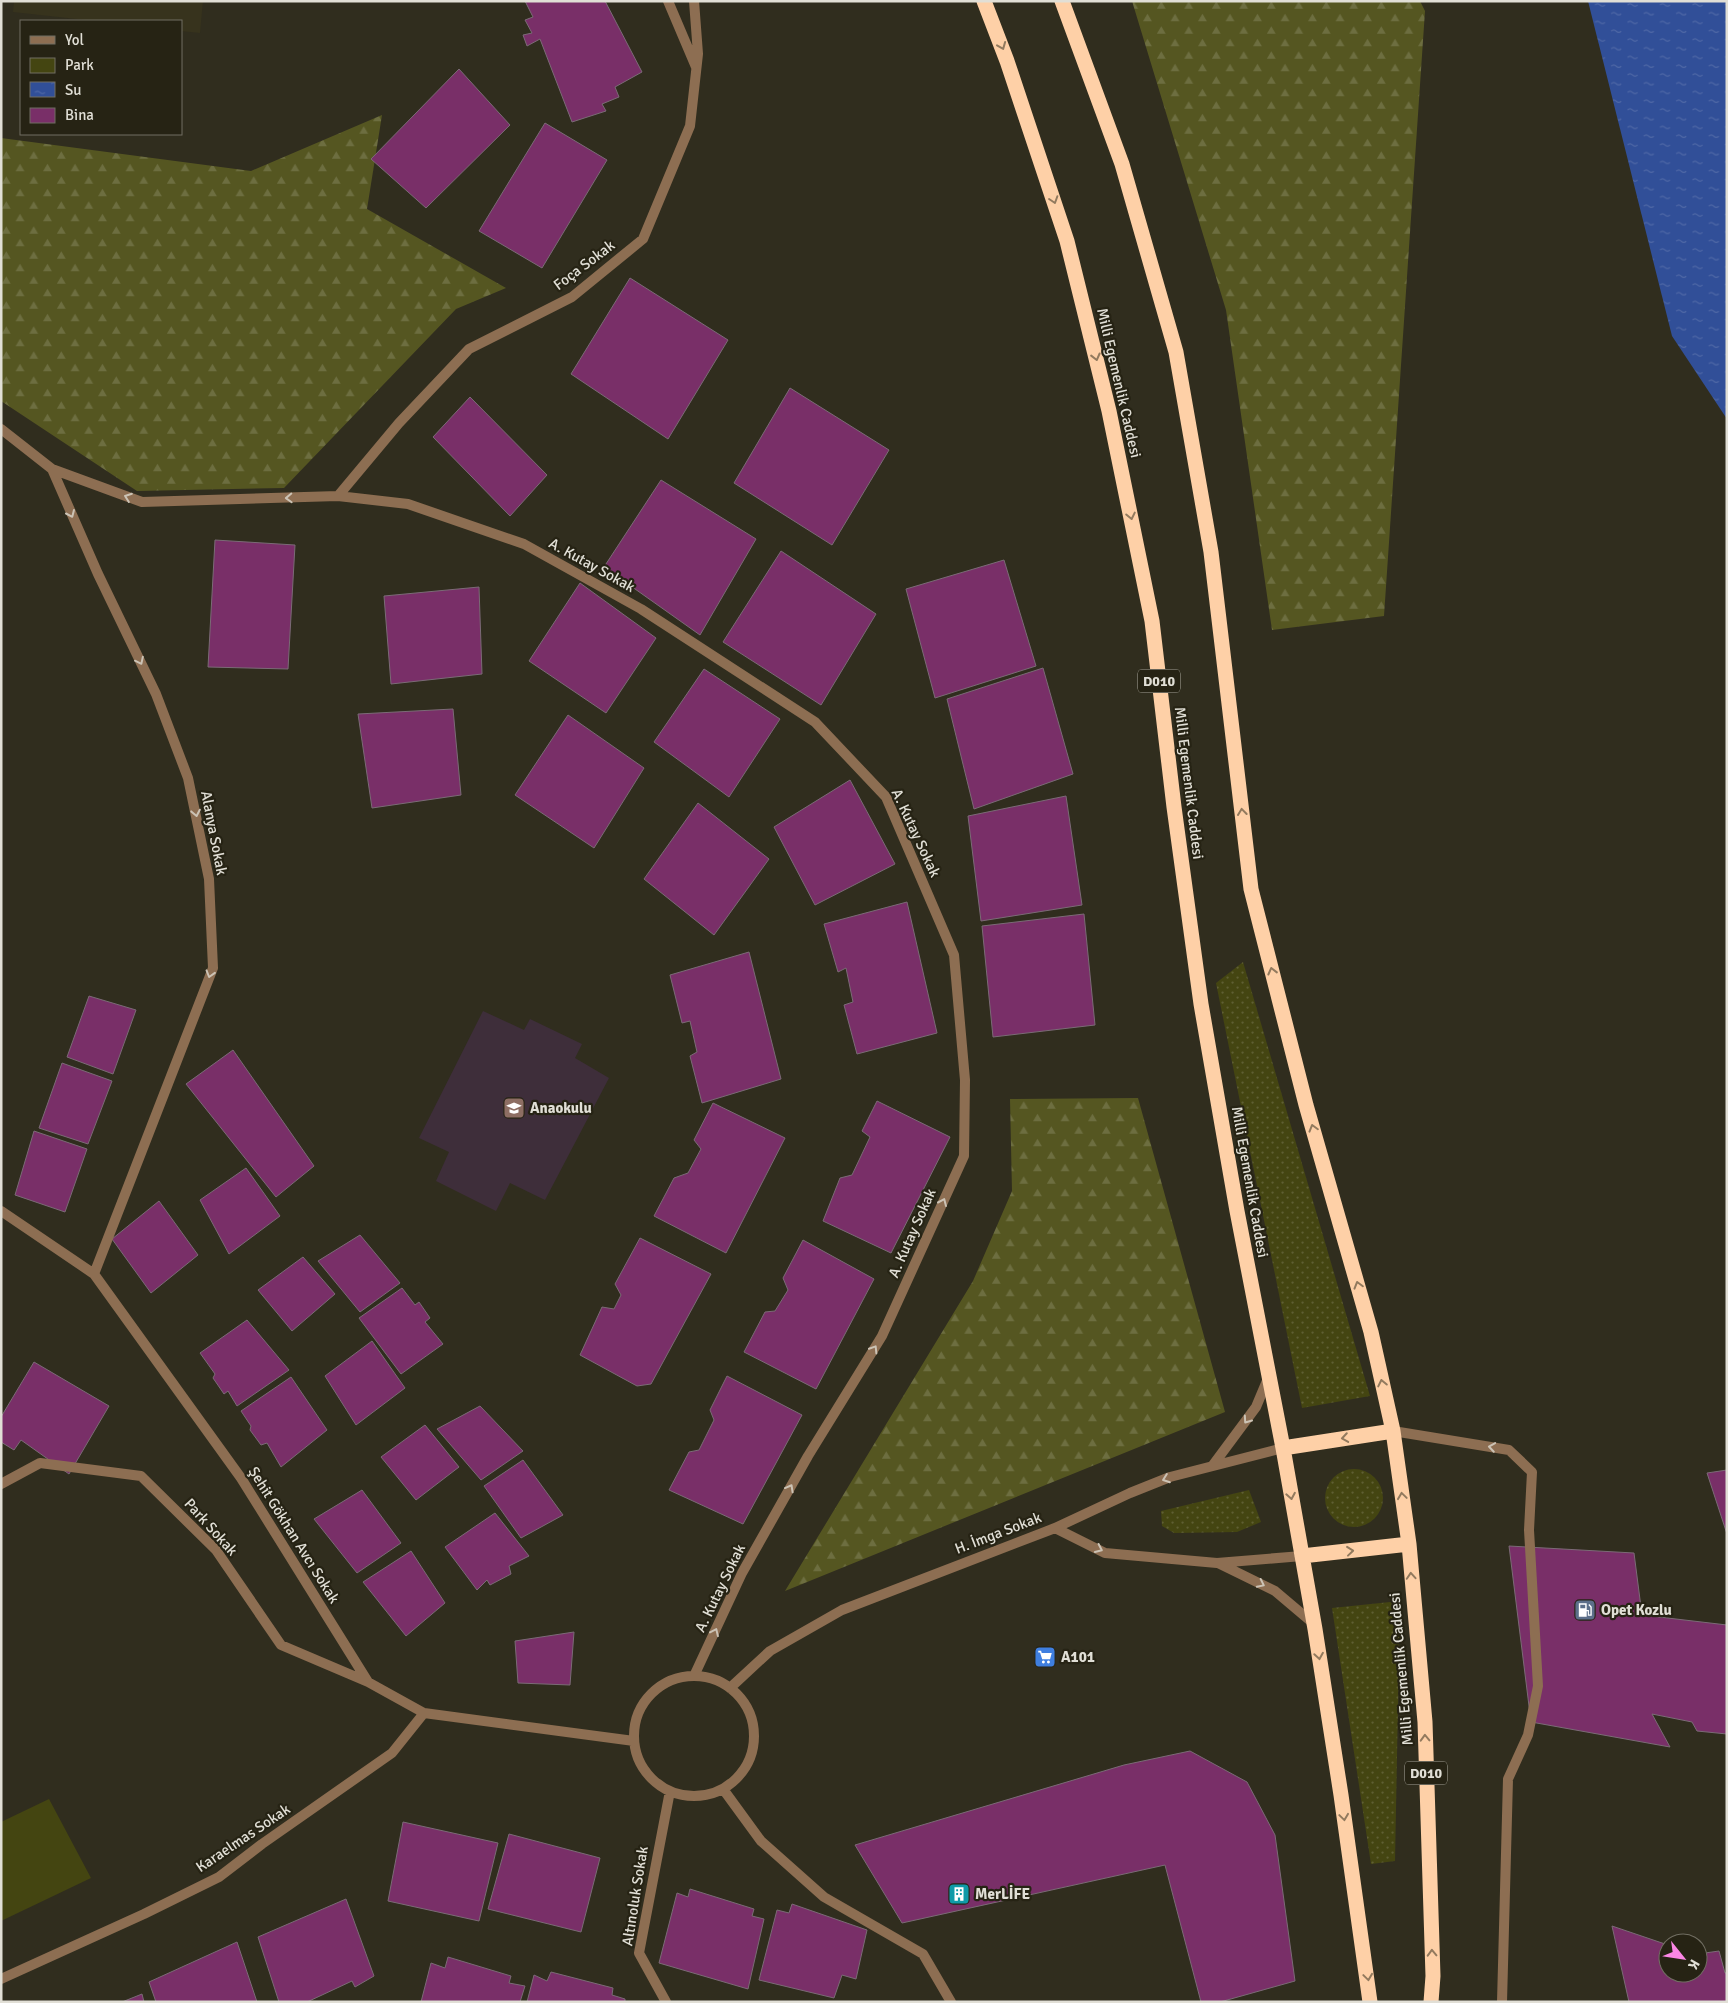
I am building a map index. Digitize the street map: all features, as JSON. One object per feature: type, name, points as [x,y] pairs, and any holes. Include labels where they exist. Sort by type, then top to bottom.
[{"type":"highway","name":"Milli Egemenlik Caddesi","points":[[984,1],[1007,61],[1067,241],[1109,411],[1152,621],[1174,807],[1201,1004],[1237,1211],[1302,1556]]},
{"type":"highway","name":"D010","points":[[1062,1],[1122,164],[1176,352],[1211,552],[1251,889],[1306,1105],[1371,1332],[1393,1431],[1409,1544]]},
{"type":"highway","points":[[1283,1448],[1393,1431]]},
{"type":"highway","name":"Milli Egemenlik Caddesi","points":[[1409,1544],[1424,1722],[1432,1976],[1430,2002]]},
{"type":"highway","points":[[1370,2002],[1343,1804],[1302,1556],[1409,1544]]},
{"type":"street","points":[[668,1],[697,70]]},
{"type":"street","name":"Foça Sokak","points":[[338,496],[399,423],[469,349],[572,297],[643,239],[690,126],[698,54],[694,1]]},
{"type":"street","name":"Alanya Sokak","points":[[1,429],[52,469],[98,574],[156,694],[188,778],[209,879],[213,968],[94,1274]]},
{"type":"street","name":"A. Kutay Sokak","points":[[52,469],[142,502],[338,496],[408,504],[524,544],[641,609],[815,722],[886,797],[954,955],[966,1080],[964,1156],[882,1336],[808,1456],[752,1556],[694,1676]]},
{"type":"street","name":"Şehit Gökhan Avcı Sokak","points":[[1,1211],[94,1274],[241,1478],[368,1682],[424,1713],[634,1741]]},
{"type":"street","points":[[1213,1465],[1256,1407],[1269,1376]]},
{"type":"street","points":[[1393,1431],[1509,1450],[1532,1472],[1529,1530],[1538,1686],[1528,1735],[1508,1779],[1502,2002]]},
{"type":"street","points":[[1055,1528],[1130,1492],[1170,1477],[1283,1448]]},
{"type":"street","name":"Park Sokak","points":[[1,1484],[40,1463],[141,1476],[216,1550],[281,1645],[368,1682]]},
{"type":"street","name":"H. İmga Sokak","points":[[730,1688],[770,1651],[842,1610],[1055,1528],[1105,1553],[1217,1563],[1302,1556]]},
{"type":"street","points":[[1217,1563],[1275,1591],[1314,1624]]},
{"type":"street","points":[[694,1676],[713,1678],[730,1688],[744,1702],[753,1720],[755,1740],[749,1760],[739,1777],[723,1789],[704,1795],[684,1795],[670,1791],[650,1777],[639,1760],[634,1741],[636,1722],[643,1703],[657,1688],[674,1679],[694,1676]]},
{"type":"street","name":"Karaelmas Sokak","points":[[1,1979],[144,1914],[219,1877],[262,1844],[392,1752],[424,1713]]},
{"type":"street","points":[[723,1789],[761,1841],[824,1897],[923,1954],[951,2002]]},
{"type":"street","name":"Altınoluk Sokak","points":[[666,2002],[640,1952],[670,1791]]},
{"type":"shaded area","points":[[14,1],[203,1],[200,33],[182,31],[182,20],[86,20],[13,12]]},
{"type":"shaded area","name":"Anaokulu","points":[[483,1011],[524,1030],[530,1019],[582,1044],[575,1058],[609,1078],[545,1200],[510,1183],[496,1211],[436,1181],[449,1152],[419,1138]]},
{"type":"green space","points":[[1132,1],[1420,1],[1425,11],[1384,616],[1272,630],[1226,310]]},
{"type":"green space","points":[[382,115],[367,209],[506,288],[456,309],[284,488],[137,491],[1,401],[1,138],[251,171]]},
{"type":"green space","points":[[1243,962],[1370,1396],[1302,1408],[1216,983]]},
{"type":"green space","points":[[1138,1098],[1225,1412],[785,1591],[973,1281],[1012,1191],[1010,1099]]},
{"type":"green space","points":[[1354,1469],[1365,1471],[1378,1482],[1383,1498],[1381,1509],[1370,1522],[1354,1527],[1343,1525],[1330,1514],[1325,1498],[1327,1487],[1338,1474]]},
{"type":"green space","points":[[1249,1490],[1261,1522],[1237,1532],[1174,1533],[1162,1526],[1161,1511]]},
{"type":"green space","points":[[1400,1601],[1395,1861],[1371,1864],[1332,1608]]},
{"type":"green space","points":[[49,1799],[91,1878],[1,1921],[1,1822]]},
{"type":"water","points":[[1588,1],[1727,1],[1727,419],[1672,336]]},
{"type":"building","points":[[525,1],[605,1],[642,72],[615,87],[619,97],[602,104],[606,111],[572,122],[540,39],[527,46],[523,35],[532,33],[525,20],[533,17]]},
{"type":"building","points":[[459,69],[510,125],[426,208],[371,159]]},
{"type":"building","points":[[545,123],[607,160],[542,268],[479,231]]},
{"type":"building","points":[[630,278],[728,340],[668,439],[571,374]]},
{"type":"building","points":[[790,388],[889,450],[832,545],[734,483]]},
{"type":"building","points":[[470,397],[547,475],[510,516],[433,437]]},
{"type":"building","points":[[661,480],[756,539],[700,635],[604,567]]},
{"type":"building","points":[[215,540],[295,545],[288,669],[208,667]]},
{"type":"building","points":[[781,551],[876,614],[821,705],[723,642]]},
{"type":"building","points":[[1004,560],[1036,666],[935,698],[906,589]]},
{"type":"building","points":[[580,583],[656,638],[606,713],[529,661]]},
{"type":"building","points":[[479,587],[482,674],[391,684],[384,596]]},
{"type":"building","points":[[1043,668],[1073,774],[974,809],[947,699]]},
{"type":"building","points":[[704,669],[780,719],[729,797],[654,742]]},
{"type":"building","points":[[453,709],[461,795],[372,808],[358,714]]},
{"type":"building","points":[[568,715],[644,768],[594,848],[515,795]]},
{"type":"building","points":[[850,780],[895,864],[815,905],[774,827]]},
{"type":"building","points":[[1066,796],[1082,905],[981,921],[968,816]]},
{"type":"building","points":[[698,803],[769,859],[714,935],[644,879]]},
{"type":"building","points":[[907,902],[937,1033],[857,1054],[844,1005],[853,1002],[846,968],[838,972],[824,924]]},
{"type":"building","points":[[1084,914],[1095,1025],[993,1037],[982,926]]},
{"type":"building","points":[[749,952],[781,1079],[702,1103],[690,1056],[697,1052],[690,1021],[682,1023],[670,975]]},
{"type":"building","points":[[89,996],[136,1010],[113,1074],[67,1057]]},
{"type":"building","points":[[233,1050],[314,1166],[276,1197],[186,1084]]},
{"type":"building","points":[[62,1063],[112,1081],[88,1144],[39,1128]]},
{"type":"building","points":[[877,1101],[950,1137],[891,1253],[823,1221],[840,1178],[852,1175],[870,1137],[862,1131]]},
{"type":"building","points":[[713,1103],[785,1138],[726,1253],[654,1216],[674,1178],[688,1173],[701,1149],[694,1140]]},
{"type":"building","points":[[34,1131],[87,1149],[65,1212],[15,1195]]},
{"type":"building","points":[[246,1168],[280,1216],[229,1254],[200,1200]]},
{"type":"building","points":[[159,1201],[198,1255],[151,1293],[112,1239]]},
{"type":"building","points":[[360,1235],[400,1283],[360,1312],[318,1261]]},
{"type":"building","points":[[640,1238],[711,1274],[651,1384],[637,1386],[580,1355],[602,1307],[614,1309],[621,1295],[615,1284]]},
{"type":"building","points":[[803,1240],[874,1279],[816,1389],[744,1352],[765,1312],[775,1311],[788,1290],[783,1278]]},
{"type":"building","points":[[303,1257],[335,1294],[292,1331],[258,1290]]},
{"type":"building","points":[[402,1288],[415,1305],[419,1302],[430,1318],[425,1322],[443,1344],[401,1374],[359,1318]]},
{"type":"building","points":[[247,1320],[289,1370],[237,1406],[228,1391],[224,1394],[213,1378],[215,1374],[200,1353]]},
{"type":"building","points":[[372,1341],[405,1388],[356,1425],[325,1376]]},
{"type":"building","points":[[34,1362],[109,1406],[69,1474],[21,1440],[14,1450],[1,1442],[1,1417]]},
{"type":"building","points":[[727,1376],[802,1415],[743,1524],[669,1490],[689,1452],[699,1450],[714,1420],[710,1410]]},
{"type":"building","points":[[291,1377],[327,1430],[281,1467],[267,1443],[261,1445],[250,1430],[251,1426],[241,1411]]},
{"type":"building","points":[[480,1406],[523,1451],[481,1480],[437,1429]]},
{"type":"building","points":[[425,1425],[459,1467],[416,1500],[381,1457]]},
{"type":"building","points":[[523,1460],[563,1515],[521,1538],[484,1486]]},
{"type":"building","points":[[1727,1470],[1727,1534],[1707,1473]]},
{"type":"building","points":[[362,1490],[401,1543],[357,1573],[314,1519]]},
{"type":"building","points":[[495,1513],[529,1556],[509,1566],[511,1574],[490,1585],[487,1580],[477,1590],[445,1547]]},
{"type":"building","points":[[1509,1546],[1634,1553],[1642,1615],[1727,1625],[1727,1734],[1697,1731],[1692,1722],[1652,1714],[1670,1747],[1531,1722]]},
{"type":"building","points":[[411,1551],[445,1603],[406,1636],[363,1582]]},
{"type":"building","points":[[574,1632],[570,1685],[518,1683],[515,1641]]},
{"type":"building","name":"MerLİFE","points":[[1190,1751],[1247,1782],[1275,1835],[1295,1981],[1220,2002],[1201,2002],[1165,1865],[902,1923],[855,1845],[1124,1765]]},
{"type":"building","points":[[403,1822],[498,1843],[479,1921],[388,1901]]},
{"type":"building","points":[[509,1834],[600,1858],[581,1932],[488,1909]]},
{"type":"building","points":[[690,1889],[754,1909],[752,1916],[764,1919],[748,1989],[659,1963],[677,1893],[688,1897]]},
{"type":"building","points":[[346,1899],[374,1976],[355,1987],[352,1981],[307,2002],[279,2002],[258,1937]]},
{"type":"building","points":[[792,1904],[867,1930],[856,1979],[842,1975],[834,1998],[759,1980],[777,1910],[789,1913]]},
{"type":"building","points":[[1612,1926],[1658,1942],[1658,1983],[1708,1983],[1708,1953],[1719,1951],[1725,1973],[1727,1973],[1727,2002],[1629,2002]]},
{"type":"building","points":[[237,1942],[257,2002],[156,2002],[149,1982]]},
{"type":"building","points":[[448,1957],[511,1976],[509,1983],[525,1986],[520,2002],[421,2002],[431,1963],[445,1968]]},
{"type":"building","points":[[551,1972],[613,1988],[612,1995],[625,1999],[625,2002],[527,2002],[534,1975],[547,1981]]},
{"type":"building","points":[[142,1994],[144,2002],[122,2002]]},
{"type":"place","name":"Anaokulu","points":[[514,1108]]},
{"type":"place","name":"Opet Kozlu","points":[[1585,1610]]},
{"type":"place","name":"A101","points":[[1045,1657]]},
{"type":"place","name":"MerLİFE","points":[[959,1894]]}]
